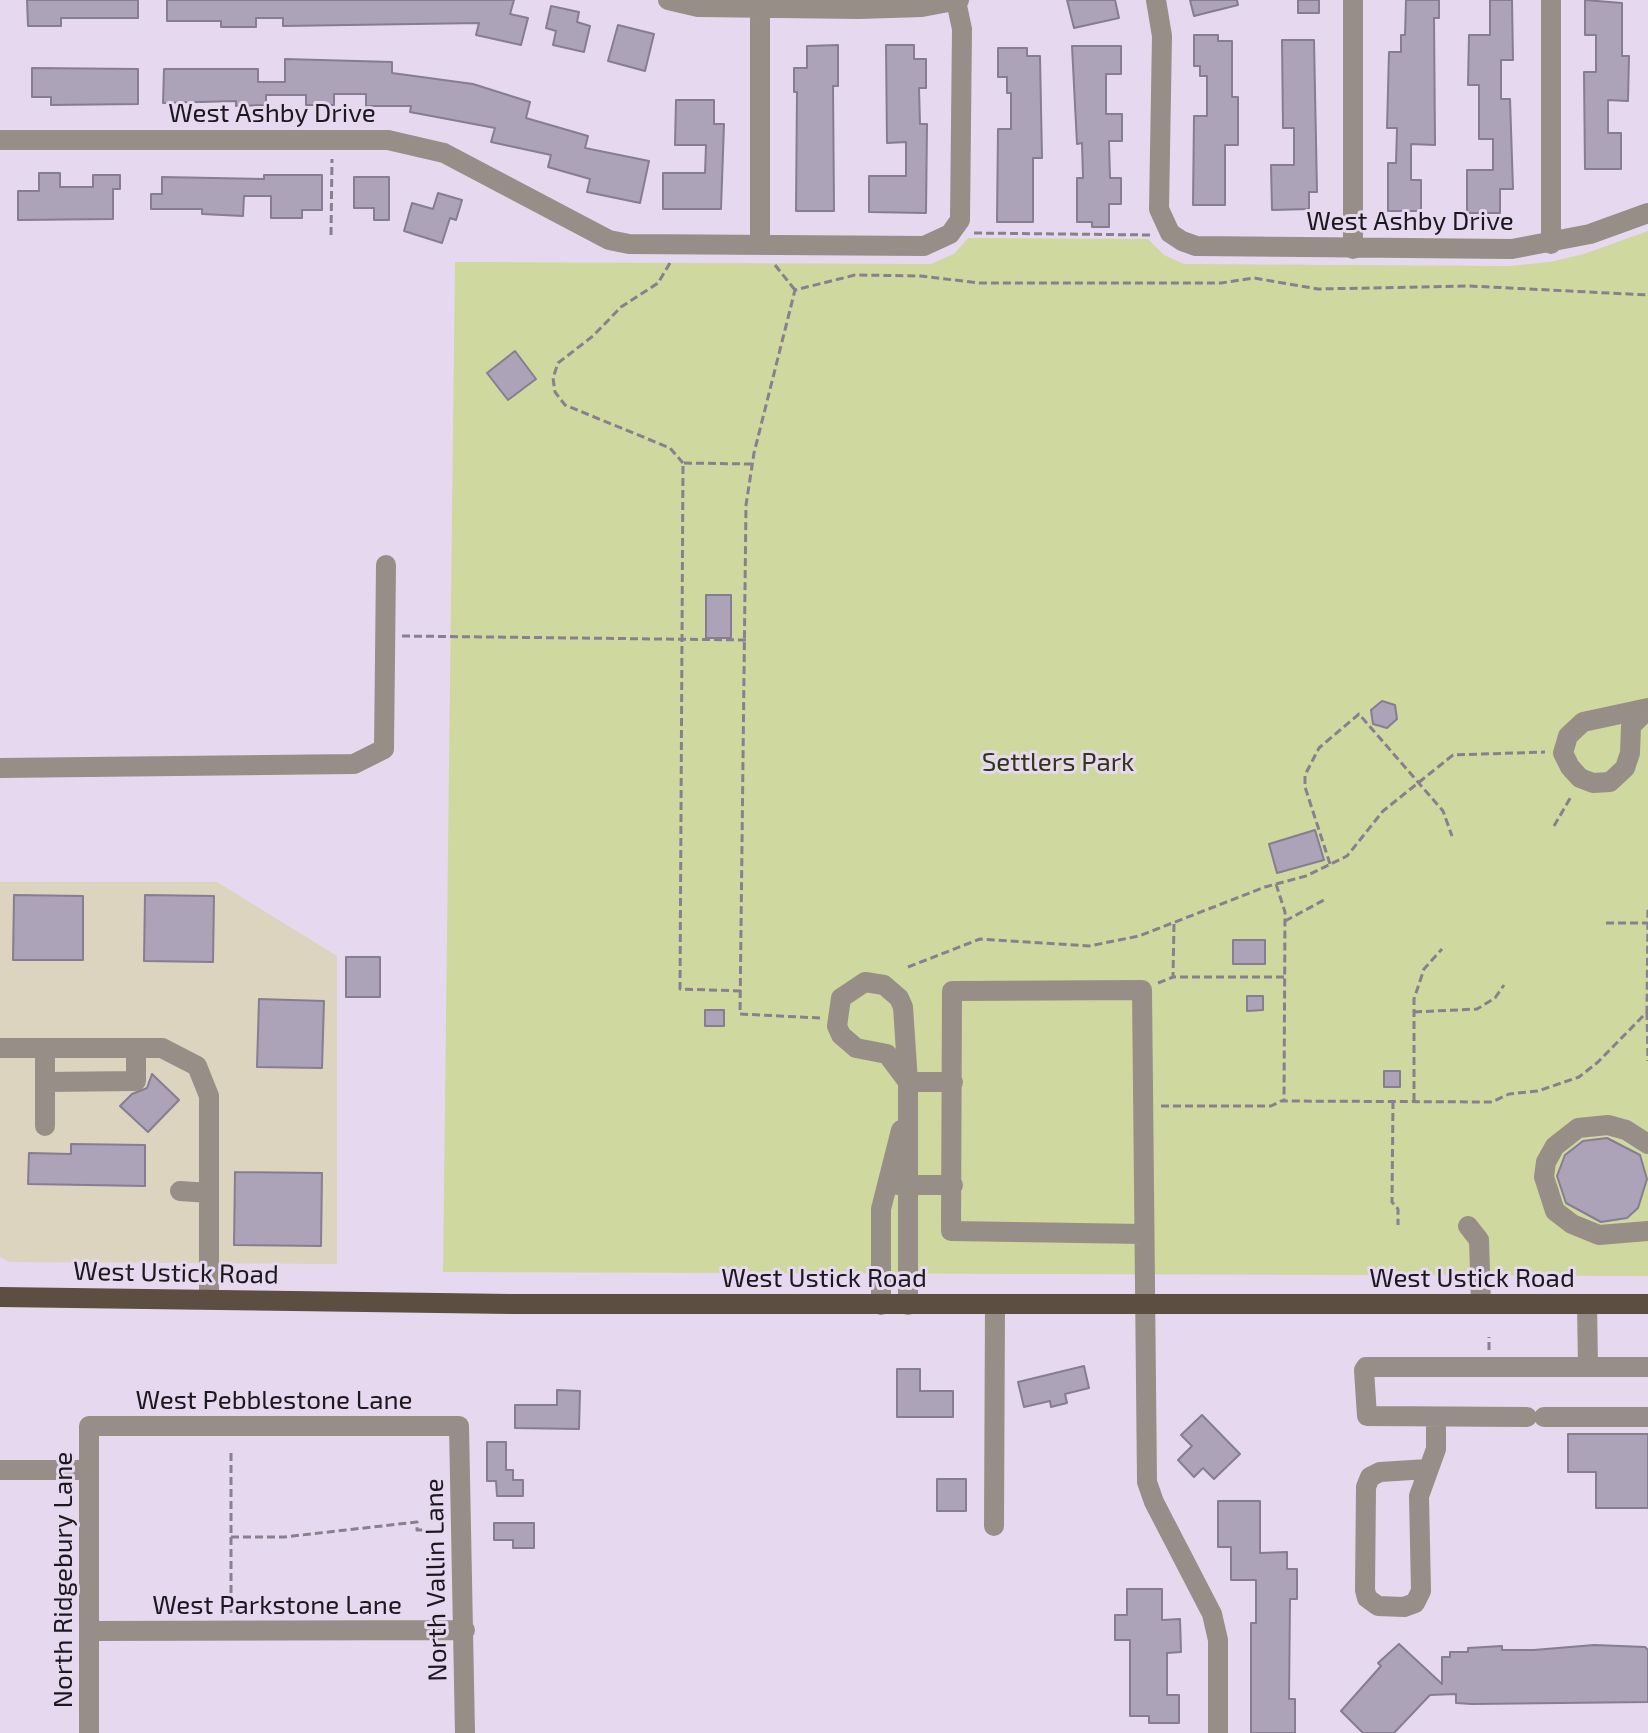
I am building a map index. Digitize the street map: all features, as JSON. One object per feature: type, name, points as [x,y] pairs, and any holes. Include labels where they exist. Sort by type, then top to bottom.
[{"type":"main road","name":"West Ustick Road","points":[[0,1297],[881,1305],[1143,1302],[1648,1304]]},
{"type":"street","points":[[668,0],[698,7],[760,8],[922,7],[957,0],[962,29],[962,204],[958,233]]},
{"type":"street","points":[[1156,0],[1162,36],[1161,234]]},
{"type":"street","points":[[1353,0],[1353,249]]},
{"type":"street","points":[[1551,0],[1551,244]]},
{"type":"street","points":[[760,8],[767,251]]},
{"type":"street","name":"West Ashby Drive","points":[[0,140],[388,140],[444,153],[609,240],[629,244],[767,251],[924,246],[958,233]]},
{"type":"street","name":"West Ashby Drive","points":[[1161,234],[1196,246],[1512,249],[1551,244],[1648,213]]},
{"type":"street","points":[[0,768],[354,764],[384,749],[386,565]]},
{"type":"street","points":[[1648,708],[1631,726],[1630,753],[1625,768],[1610,782],[1593,783],[1580,778],[1563,753],[1568,736],[1583,722],[1648,708]]},
{"type":"street","points":[[908,1082],[887,1054],[847,1042],[841,1035],[835,1016],[841,998],[856,985],[875,982],[892,991],[903,1007],[908,1082],[908,1305]]},
{"type":"street","points":[[1143,1234],[951,1231],[952,991],[1142,990],[1147,1482],[1212,1614],[1218,1640],[1218,1733]]},
{"type":"street","points":[[0,1048],[162,1048],[185,1057],[197,1066],[207,1085],[209,1299]]},
{"type":"street","points":[[45,1048],[45,1126]]},
{"type":"street","points":[[45,1082],[136,1081],[136,1048]]},
{"type":"street","points":[[908,1082],[953,1082]]},
{"type":"street","points":[[881,1305],[881,1209],[908,1107]]},
{"type":"street","points":[[1648,1144],[1626,1130],[1608,1125],[1578,1128],[1555,1146],[1546,1162],[1544,1177],[1555,1211],[1572,1224],[1599,1235],[1648,1231]]},
{"type":"street","points":[[886,1185],[953,1185]]},
{"type":"street","points":[[180,1191],[209,1193]]},
{"type":"street","points":[[1468,1226],[1479,1240],[1481,1304]]},
{"type":"street","points":[[994,1526],[995,1304]]},
{"type":"street","points":[[1587,1304],[1588,1367]]},
{"type":"street","points":[[1648,1367],[1366,1367],[1367,1416],[1648,1417]]},
{"type":"street","points":[[1428,1469],[1380,1472],[1370,1477],[1366,1487],[1365,1590],[1367,1598],[1378,1606],[1404,1607],[1415,1603],[1421,1591],[1419,1496],[1436,1449],[1436,1417]]},
{"type":"street","name":"West Pebblestone Lane","points":[[89,1426],[459,1426]]},
{"type":"street","name":"North Ridgebury Lane","points":[[89,1426],[89,1733]]},
{"type":"street","name":"North Vallin Lane","points":[[459,1426],[459,1570],[465,1630],[465,1733]]},
{"type":"street","points":[[0,1470],[89,1470]]},
{"type":"street","name":"West Parkstone Lane","points":[[89,1631],[465,1630]]},
{"type":"path","points":[[331,235],[332,151]]},
{"type":"path","points":[[958,233],[1161,234]]},
{"type":"path","points":[[767,251],[783,279],[795,290]]},
{"type":"path","points":[[670,256],[665,275],[621,307],[593,336],[558,363],[553,378],[555,392],[565,405],[670,448],[683,463],[680,989],[741,991]]},
{"type":"path","points":[[795,290],[855,275],[908,276],[979,283],[1221,283],[1254,278],[1318,289],[1470,286],[1648,295]]},
{"type":"path","points":[[795,290],[752,464],[746,505],[747,640],[740,1014],[835,1016]]},
{"type":"path","points":[[683,463],[752,464]]},
{"type":"path","points":[[385,636],[747,640]]},
{"type":"path","points":[[1330,864],[1305,787],[1308,765],[1319,748],[1359,714],[1443,811],[1452,836]]},
{"type":"path","points":[[908,967],[980,939],[1089,946],[1139,936],[1347,856],[1383,811],[1453,755],[1563,753]]},
{"type":"path","points":[[1554,826],[1573,794]]},
{"type":"path","points":[[1276,884],[1284,921],[1284,1101]]},
{"type":"path","points":[[1284,921],[1324,900]]},
{"type":"path","points":[[1648,907],[1648,1061]]},
{"type":"path","points":[[1174,923],[1173,977],[1284,977]]},
{"type":"path","points":[[1606,923],[1648,923]]},
{"type":"path","points":[[1414,1101],[1414,1012],[1424,969],[1442,949]]},
{"type":"path","points":[[1414,1012],[1477,1009],[1495,998],[1504,985]]},
{"type":"path","points":[[1142,1106],[1271,1106],[1284,1101],[1492,1102],[1509,1094],[1558,1085],[1579,1077],[1647,1012]]},
{"type":"path","points":[[1393,1101],[1392,1202],[1398,1209],[1398,1225]]},
{"type":"path","points":[[231,1453],[231,1621]]},
{"type":"path","points":[[231,1537],[284,1537],[417,1522],[417,1530],[432,1530]]},
{"type":"shaded area","points":[[0,882],[217,882],[337,956],[337,1264],[10,1262],[0,1257]]},
{"type":"green space","name":"Settlers Park","points":[[1648,231],[1648,1276],[443,1272],[455,262],[931,264],[954,254],[968,238],[1148,239],[1164,255],[1184,264],[1509,266],[1550,262],[1584,254]]},
{"type":"building","points":[[27,0],[138,0],[138,18],[61,18],[61,26],[28,26]]},
{"type":"building","points":[[167,0],[514,0],[510,14],[528,18],[521,45],[476,35],[479,23],[283,26],[283,18],[256,18],[256,27],[221,27],[221,21],[167,21]]},
{"type":"building","points":[[1067,0],[1115,0],[1119,18],[1074,28]]},
{"type":"building","points":[[1190,0],[1237,0],[1238,5],[1194,16]]},
{"type":"building","points":[[1298,0],[1319,0],[1319,13],[1298,13]]},
{"type":"building","points":[[1406,0],[1439,0],[1439,18],[1434,18],[1435,145],[1411,144],[1411,180],[1421,180],[1421,211],[1388,211],[1388,163],[1396,163],[1397,128],[1387,128],[1389,52],[1401,52]]},
{"type":"building","points":[[1490,0],[1512,0],[1513,60],[1501,60],[1501,99],[1510,99],[1513,189],[1500,189],[1500,213],[1467,213],[1467,170],[1493,170],[1493,139],[1479,139],[1479,85],[1468,85],[1469,35],[1490,35]]},
{"type":"building","points":[[1585,0],[1622,3],[1622,56],[1629,56],[1628,101],[1608,100],[1608,133],[1621,133],[1621,169],[1585,169],[1584,72],[1596,72],[1596,35],[1585,35]]},
{"type":"building","points":[[551,6],[579,12],[577,22],[590,26],[584,52],[553,45],[556,31],[546,28]]},
{"type":"building","points":[[618,25],[654,34],[645,71],[608,61]]},
{"type":"building","points":[[1194,35],[1218,35],[1218,41],[1232,41],[1232,97],[1238,97],[1238,145],[1225,145],[1225,205],[1193,205],[1194,116],[1207,116],[1207,76],[1200,76],[1200,66],[1194,66]]},
{"type":"building","points":[[1282,40],[1314,40],[1317,192],[1309,192],[1309,209],[1272,210],[1271,165],[1294,165],[1294,128],[1283,128]]},
{"type":"building","points":[[838,45],[838,86],[833,86],[834,211],[796,211],[797,92],[794,92],[794,68],[807,68],[807,46]]},
{"type":"building","points":[[886,45],[914,45],[914,59],[926,59],[926,88],[919,88],[920,124],[927,124],[926,213],[869,212],[869,176],[906,176],[906,142],[887,143]]},
{"type":"building","points":[[1072,46],[1121,46],[1121,74],[1106,74],[1106,114],[1122,114],[1122,141],[1109,141],[1110,178],[1121,178],[1121,204],[1109,204],[1109,227],[1092,227],[1092,222],[1077,222],[1077,178],[1083,178],[1082,143],[1077,144]]},
{"type":"building","points":[[998,48],[1027,48],[1027,56],[1040,56],[1042,158],[1033,158],[1033,222],[997,222],[998,129],[1011,129],[1011,93],[1007,93],[1007,77],[998,77]]},
{"type":"building","points":[[285,59],[392,62],[392,73],[473,84],[530,102],[526,118],[588,136],[585,148],[649,161],[640,203],[587,192],[590,179],[548,167],[551,155],[491,142],[495,128],[410,112],[411,106],[366,106],[366,94],[334,94],[334,105],[306,105],[306,95],[266,95],[266,105],[236,106],[236,101],[163,103],[164,69],[258,69],[258,82],[285,82]]},
{"type":"building","points":[[32,68],[138,69],[138,104],[51,105],[51,97],[32,97]]},
{"type":"building","points":[[676,100],[714,100],[714,124],[724,124],[721,209],[663,209],[663,173],[705,173],[706,145],[675,145]]},
{"type":"building","points":[[39,173],[60,173],[60,187],[93,187],[93,175],[120,175],[120,189],[113,189],[113,219],[18,220],[18,191],[39,191]]},
{"type":"building","points":[[264,175],[322,175],[322,210],[302,210],[302,218],[271,218],[271,196],[244,196],[243,216],[202,214],[202,209],[151,209],[151,194],[162,194],[162,177],[264,179]]},
{"type":"building","points":[[354,177],[389,177],[389,220],[374,220],[374,208],[354,208]]},
{"type":"building","points":[[438,193],[462,200],[456,220],[450,218],[442,243],[404,231],[412,203],[433,209]]},
{"type":"building","points":[[515,351],[536,379],[508,400],[487,373]]},
{"type":"building","points":[[706,595],[731,595],[731,638],[706,638]]},
{"type":"building","points":[[1382,701],[1395,705],[1397,719],[1387,728],[1373,724],[1371,710]]},
{"type":"building","points":[[1315,830],[1324,860],[1277,873],[1269,844]]},
{"type":"building","points":[[14,895],[83,896],[83,960],[13,960]]},
{"type":"building","points":[[145,895],[214,896],[213,962],[144,961]]},
{"type":"building","points":[[1233,940],[1265,940],[1265,964],[1233,964]]},
{"type":"building","points":[[346,957],[380,957],[380,997],[346,997]]},
{"type":"building","points":[[1247,996],[1263,996],[1263,1010],[1247,1011]]},
{"type":"building","points":[[259,999],[324,1001],[322,1068],[257,1067]]},
{"type":"building","points":[[705,1010],[724,1010],[724,1026],[705,1026]]},
{"type":"building","points":[[1384,1071],[1400,1071],[1400,1087],[1384,1087]]},
{"type":"building","points":[[152,1074],[179,1100],[148,1132],[120,1106],[132,1094],[147,1088]]},
{"type":"building","points":[[1607,1138],[1640,1155],[1647,1179],[1638,1208],[1627,1218],[1601,1222],[1566,1203],[1557,1176],[1565,1155],[1583,1141]]},
{"type":"building","points":[[71,1144],[145,1145],[145,1186],[28,1184],[29,1153],[71,1154]]},
{"type":"building","points":[[235,1172],[322,1173],[321,1246],[234,1245]]},
{"type":"building","points":[[1084,1366],[1089,1388],[1065,1394],[1067,1403],[1051,1407],[1050,1401],[1024,1407],[1018,1382]]},
{"type":"building","points":[[897,1369],[920,1369],[920,1391],[953,1391],[953,1417],[897,1417]]},
{"type":"building","points":[[557,1390],[580,1391],[579,1429],[515,1428],[515,1405],[557,1405]]},
{"type":"building","points":[[1202,1415],[1240,1454],[1214,1479],[1203,1468],[1194,1477],[1178,1460],[1192,1446],[1181,1435]]},
{"type":"building","points":[[1568,1434],[1648,1434],[1648,1508],[1596,1508],[1596,1472],[1568,1472]]},
{"type":"building","points":[[487,1442],[506,1442],[506,1470],[513,1470],[513,1480],[523,1480],[523,1496],[497,1496],[496,1481],[487,1481]]},
{"type":"building","points":[[937,1479],[966,1479],[966,1511],[937,1511]]},
{"type":"building","points":[[1218,1501],[1260,1501],[1260,1553],[1287,1552],[1287,1569],[1297,1569],[1297,1599],[1290,1599],[1289,1699],[1295,1699],[1295,1733],[1251,1733],[1251,1623],[1256,1623],[1256,1580],[1231,1580],[1231,1547],[1218,1547]]},
{"type":"building","points":[[494,1523],[534,1523],[534,1548],[513,1548],[513,1540],[494,1540]]},
{"type":"building","points":[[1127,1589],[1162,1589],[1162,1620],[1180,1619],[1181,1652],[1167,1653],[1167,1695],[1179,1695],[1179,1723],[1149,1723],[1149,1716],[1130,1716],[1130,1640],[1115,1640],[1115,1615],[1127,1615]]},
{"type":"building","points":[[1399,1644],[1442,1684],[1442,1657],[1450,1657],[1450,1652],[1468,1652],[1468,1648],[1645,1647],[1648,1650],[1648,1702],[1472,1704],[1456,1703],[1456,1694],[1430,1695],[1394,1733],[1363,1733],[1341,1711],[1381,1666],[1378,1663]]}]
